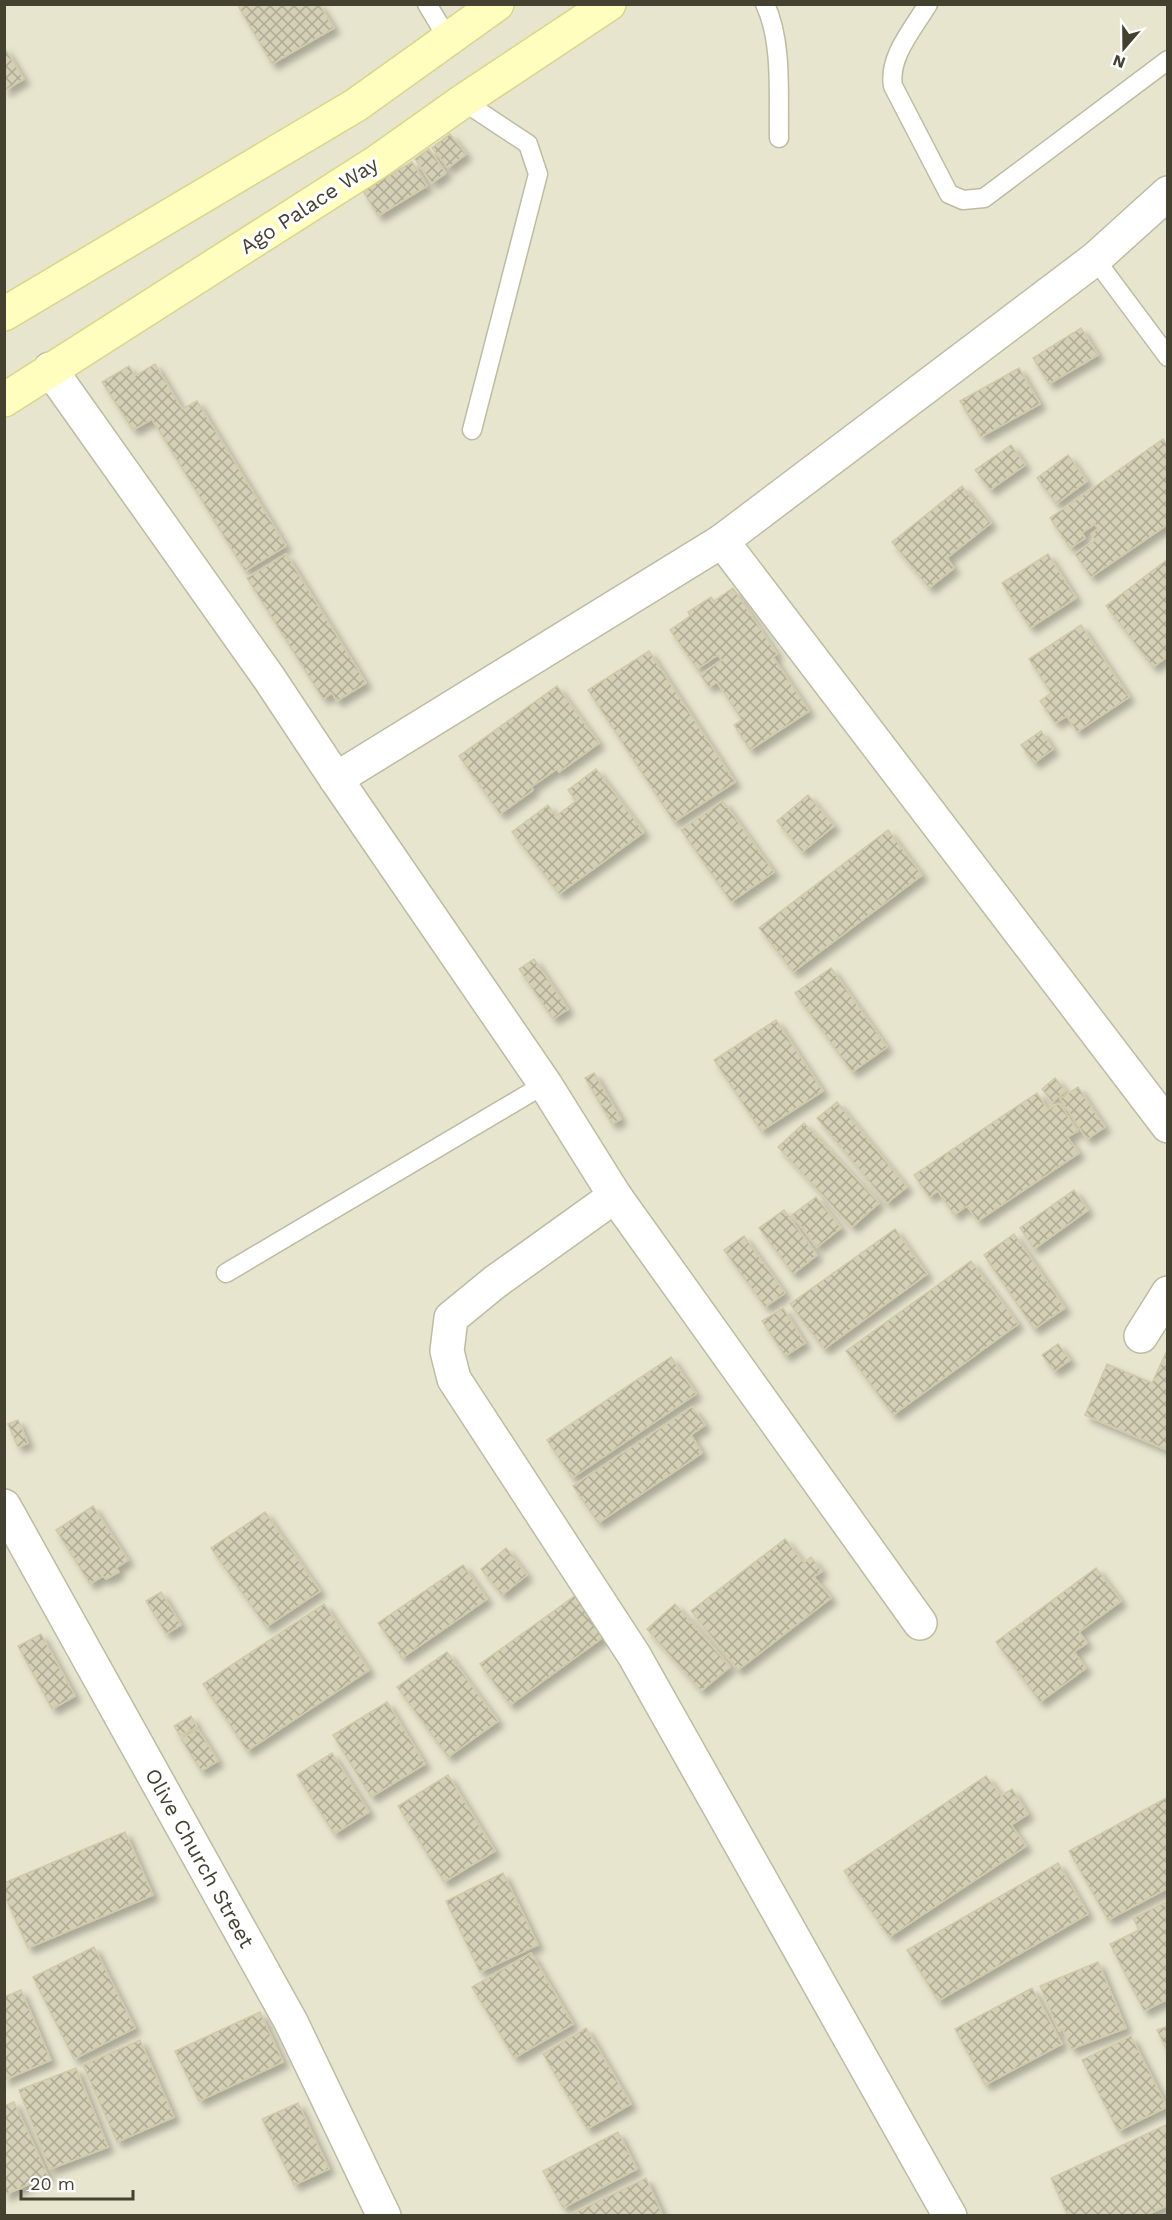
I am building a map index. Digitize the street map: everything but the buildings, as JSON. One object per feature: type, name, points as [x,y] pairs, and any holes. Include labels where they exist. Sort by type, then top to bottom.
[{"type":"main road","points":[[4,314],[356,105],[497,4]]},
{"type":"main road","name":"Ago Palace Way","points":[[4,400],[376,162],[609,4]]},
{"type":"street","points":[[336,779],[722,541],[1095,259],[1167,193]]},
{"type":"street","points":[[50,369],[269,678],[545,1084],[615,1196],[920,1623]]},
{"type":"street","points":[[722,541],[1167,1126]]},
{"type":"street","points":[[615,1196],[495,1282],[451,1318],[447,1351],[454,1379],[634,1655],[950,2216]]},
{"type":"street","points":[[1141,1336],[1167,1293]]},
{"type":"street","name":"Olive Church Street","points":[[4,1506],[291,2022],[384,2216]]},
{"type":"lane","points":[[427,4],[448,39]]},
{"type":"lane","points":[[765,4],[772,20],[776,45],[779,138]]},
{"type":"lane","points":[[928,4],[895,59],[891,74],[893,86],[949,194],[963,200],[984,198],[1167,60]]},
{"type":"lane","points":[[464,101],[528,144],[538,174],[471,430]]},
{"type":"lane","points":[[1095,259],[1167,357]]},
{"type":"lane","points":[[226,1274],[545,1084]]},
{"type":"shaded area","points":[[5,5],[1167,5],[1167,2215],[5,2215]]}]
